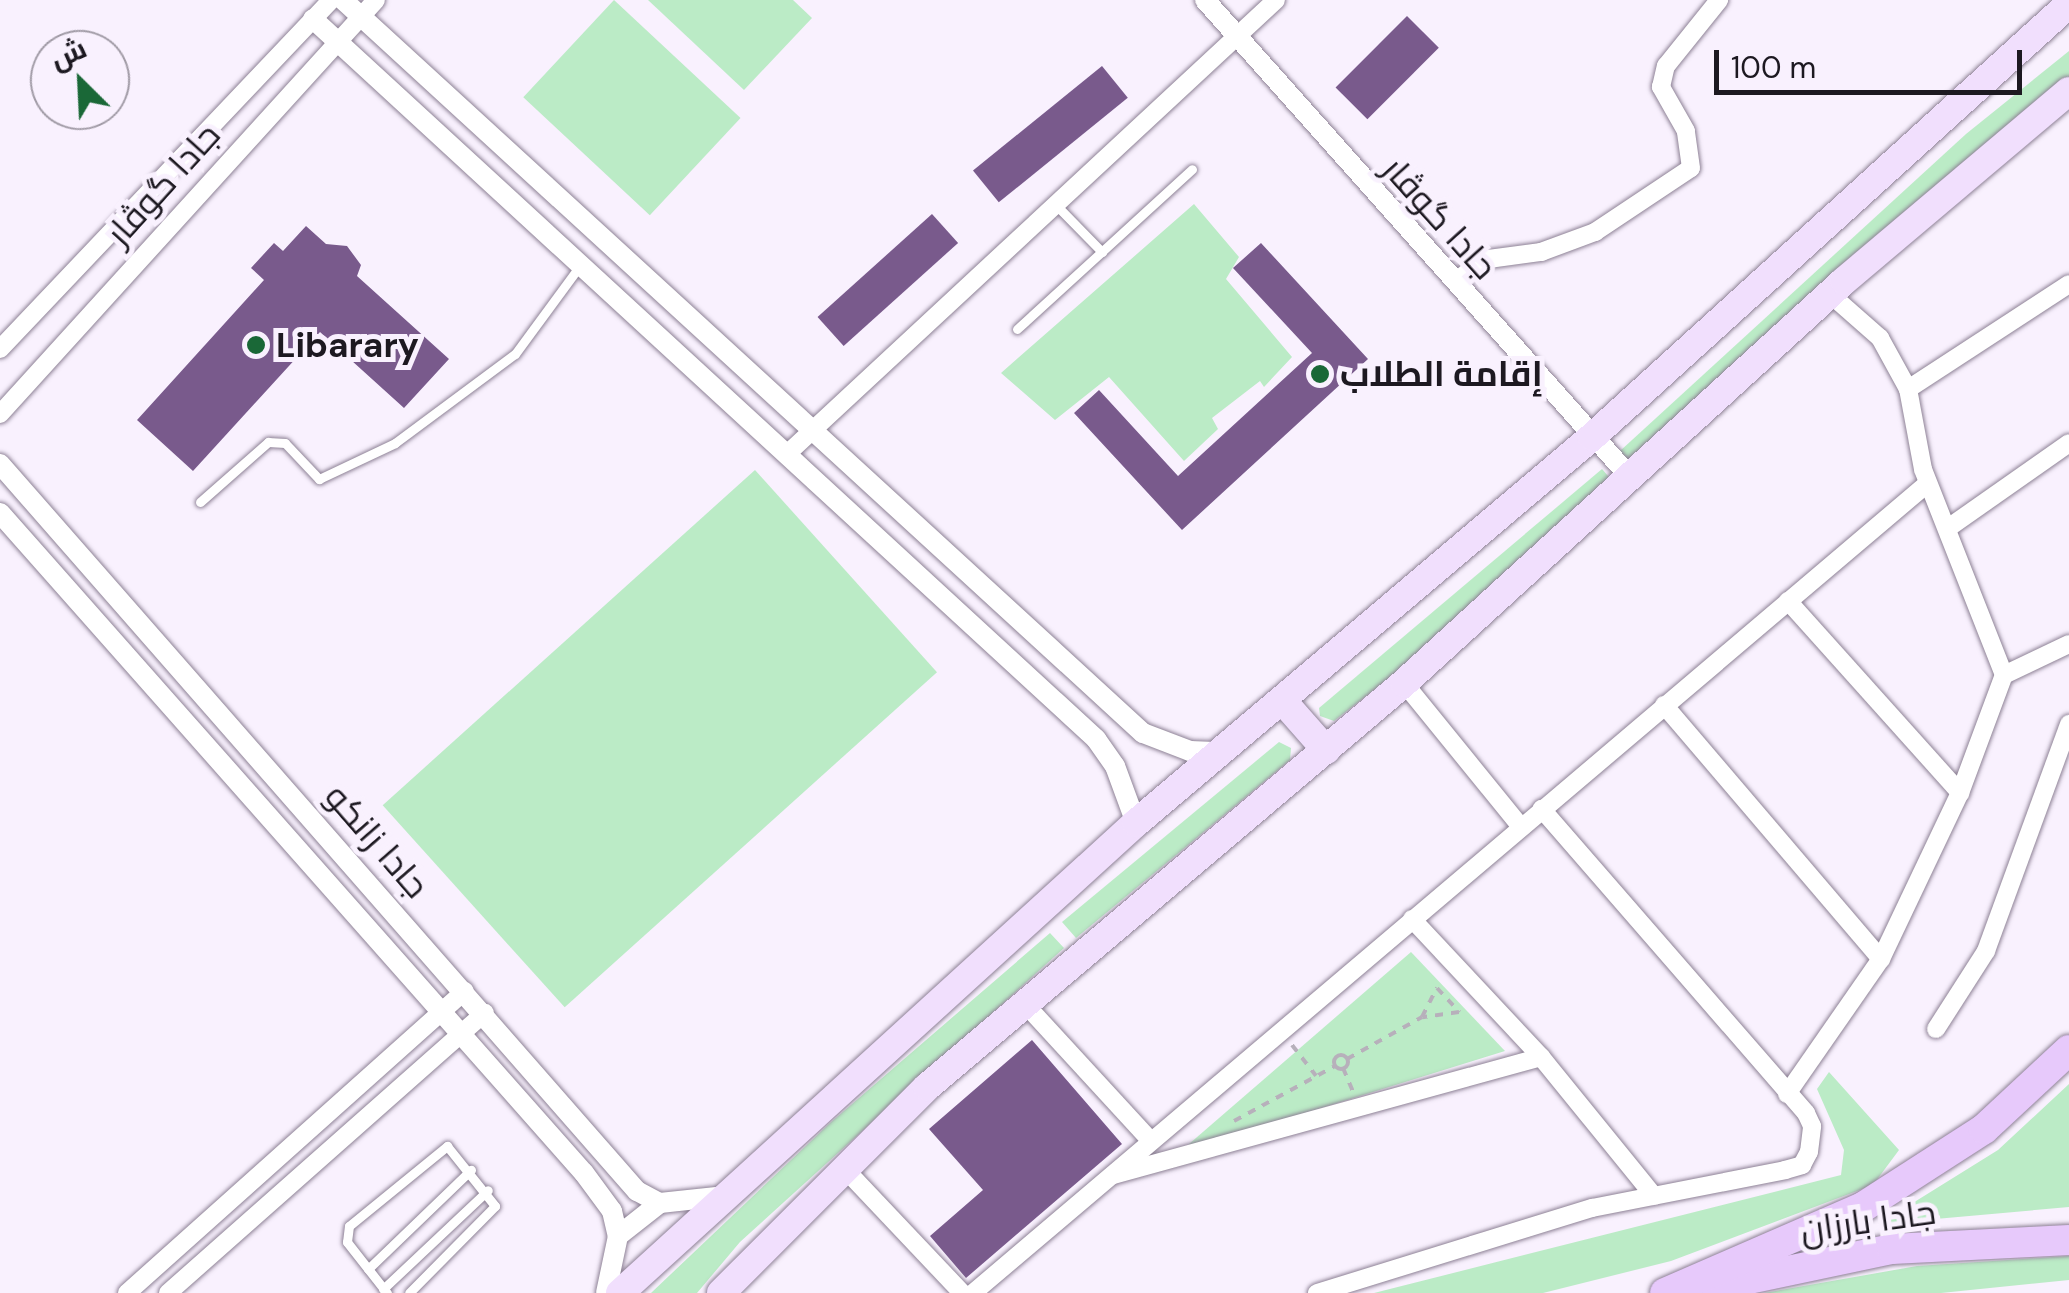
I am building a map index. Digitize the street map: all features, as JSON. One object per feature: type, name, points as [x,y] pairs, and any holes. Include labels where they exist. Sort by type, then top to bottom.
[{"type":"highway","points":[[1666,1293],[1863,1207],[1984,1129],[2069,1050]]},
{"type":"highway","name":"جادا بارزان","points":[[1681,1293],[1892,1249],[2069,1240]]},
{"type":"main road","points":[[620,1293],[1136,822],[1592,437],[2069,4]]},
{"type":"main road","points":[[721,1293],[843,1167],[1025,1004],[1404,684],[1830,294],[2069,91]]},
{"type":"main road","points":[[1282,700],[1326,750]]},
{"type":"street","name":"جادا گوڤار","points":[[0,349],[331,0]]},
{"type":"street","points":[[344,0],[368,8],[811,430],[1119,712],[1166,744],[1215,752]]},
{"type":"street","name":"جادا گوڤار","points":[[1205,0],[1630,477]]},
{"type":"street","points":[[787,454],[1054,202],[1276,0]]},
{"type":"street","points":[[1456,282],[1481,260],[1542,252],[1595,232],[1691,168],[1686,132],[1661,87],[1666,66],[1719,0]]},
{"type":"street","name":"جادا گوڤار","points":[[0,414],[368,8]]},
{"type":"street","points":[[312,19],[1096,739],[1116,766],[1136,822]]},
{"type":"street","points":[[1908,389],[2069,284]]},
{"type":"street","points":[[1786,1094],[1881,959],[1960,793],[2004,675],[1951,526],[1928,483],[1908,389],[1880,338],[1830,294]]},
{"type":"street","points":[[1951,526],[2069,443]]},
{"type":"street","name":"جادا زانکو","points":[[0,464],[486,1012],[637,1191],[660,1204]]},
{"type":"street","points":[[973,1293],[1928,483]]},
{"type":"street","name":"جادا زانکو","points":[[0,513],[584,1174],[612,1210],[618,1236]]},
{"type":"street","points":[[1788,602],[1960,793]]},
{"type":"street","points":[[2004,675],[2069,644]]},
{"type":"street","points":[[1404,684],[1521,826]]},
{"type":"street","points":[[1664,706],[1881,959]]},
{"type":"street","points":[[1096,739],[1119,712]]},
{"type":"street","points":[[1936,1029],[1986,951],[2069,724]]},
{"type":"street","points":[[1317,1293],[1592,1208],[1802,1165],[1812,1126],[1542,809]]},
{"type":"street","points":[[1412,919],[1541,1057],[1654,1196]]},
{"type":"street","points":[[127,1293],[466,990]]},
{"type":"street","points":[[1025,1004],[1150,1140]]},
{"type":"street","points":[[168,1293],[486,1012]]},
{"type":"street","points":[[1106,1177],[1541,1057]]},
{"type":"street","points":[[843,1167],[962,1293]]},
{"type":"street","points":[[606,1293],[618,1236],[660,1204],[731,1195]]},
{"type":"lane","points":[[1017,329],[1192,168]]},
{"type":"lane","points":[[1054,202],[1102,252]]},
{"type":"lane","points":[[200,502],[268,442],[284,443],[318,479],[406,436],[515,354],[580,265]]},
{"type":"lane","points":[[409,1293],[492,1214],[488,1190],[452,1148],[441,1147],[350,1226],[347,1242],[385,1291],[488,1190]]},
{"type":"lane","points":[[368,1269],[470,1170]]},
{"type":"path","points":[[1354,1095],[1344,1068],[1347,1059],[1422,1016],[1458,1012],[1437,988],[1422,1016]]},
{"type":"path","points":[[1280,1030],[1316,1076]]},
{"type":"path","points":[[1335,1066],[1338,1056],[1347,1059]]},
{"type":"path","points":[[1224,1126],[1335,1066],[1344,1068]]},
{"type":"green space","points":[[614,0],[741,118],[650,215],[523,97]]},
{"type":"green space","points":[[648,0],[793,0],[812,18],[744,90]]},
{"type":"green space","points":[[2069,51],[2069,77],[1637,467],[1620,451],[1966,134]]},
{"type":"green space","points":[[1194,204],[1239,257],[1226,279],[1292,357],[1264,387],[1260,381],[1212,418],[1218,429],[1184,461],[1109,377],[1055,420],[1001,373]]},
{"type":"green space","points":[[1602,469],[1615,484],[1452,629],[1334,721],[1320,716],[1319,708]]},
{"type":"green space","points":[[755,470],[937,672],[565,1007],[383,805]]},
{"type":"green space","points":[[1279,742],[1291,748],[1290,760],[1076,938],[1062,922]]},
{"type":"green space","points":[[1050,933],[1064,948],[740,1242],[697,1293],[651,1293],[830,1123]]},
{"type":"green space","points":[[1411,952],[1505,1051],[1186,1150],[1189,1144]]},
{"type":"green space","points":[[1829,1072],[1899,1150],[1873,1185],[1671,1261],[1543,1293],[1374,1293],[1841,1175],[1844,1150],[1817,1089]]},
{"type":"green space","points":[[2069,1084],[2069,1207],[1879,1224],[1998,1150]]},
{"type":"green space","points":[[2069,1256],[2069,1280],[1941,1293],[1764,1293],[1917,1266]]},
{"type":"building","points":[[1407,16],[1439,48],[1367,119],[1336,87]]},
{"type":"building","points":[[1102,66],[1128,98],[999,202],[973,170]]},
{"type":"building","points":[[932,214],[958,243],[844,346],[818,317]]},
{"type":"building","name":"Libarary","points":[[306,226],[326,244],[347,246],[361,265],[357,276],[449,359],[404,408],[320,332],[193,471],[137,420],[264,280],[251,268],[274,243],[283,251]]},
{"type":"building","name":"إقامة الطلاب","points":[[1261,243],[1368,359],[1182,530],[1074,413],[1099,390],[1178,476],[1312,353],[1233,268]]},
{"type":"building","points":[[1032,1040],[1122,1144],[966,1278],[930,1236],[983,1190],[929,1129]]},
{"type":"place","name":"Libarary","points":[[256,345]]},
{"type":"place","name":"إقامة الطلاب","points":[[1320,374]]}]
